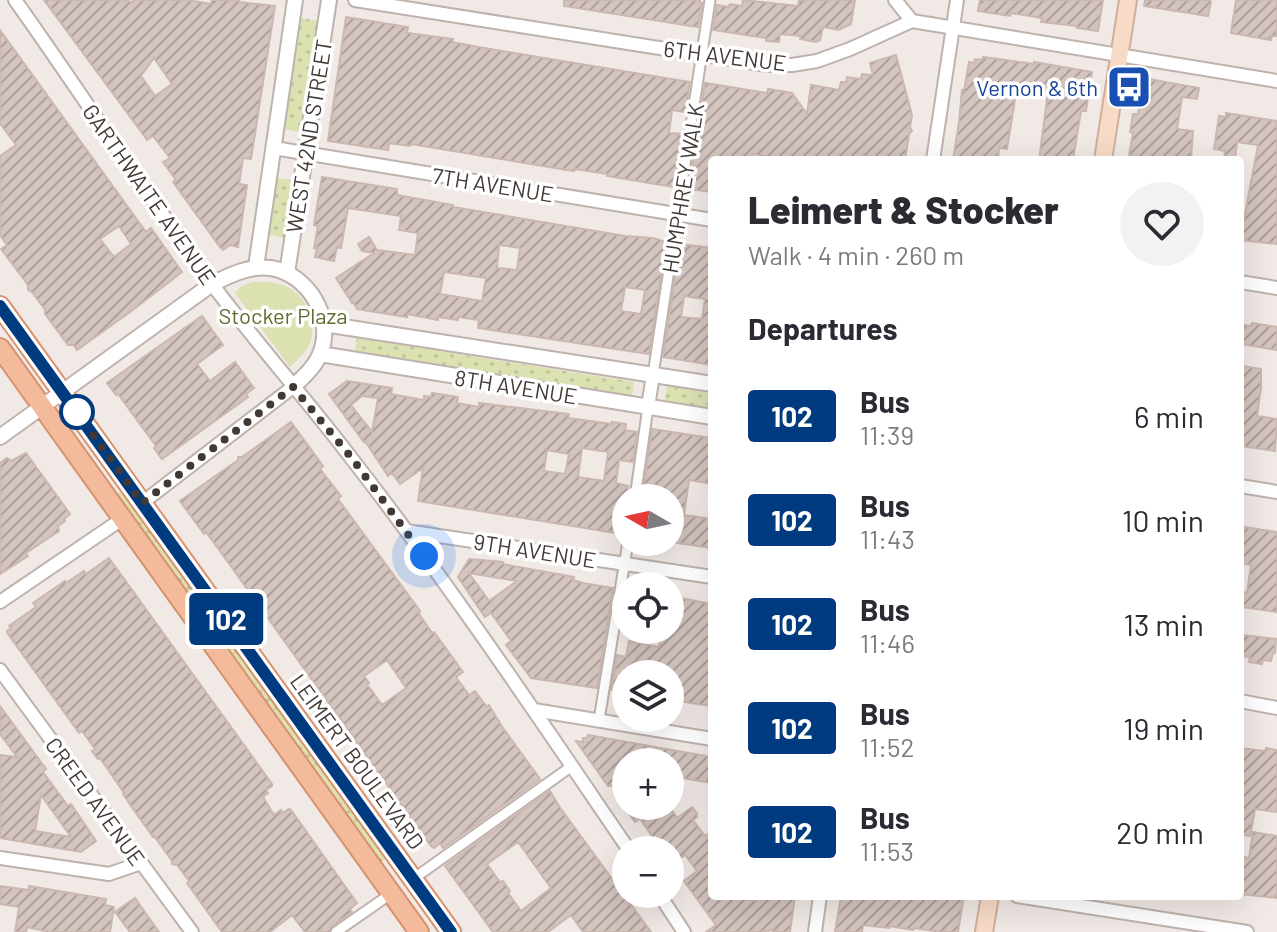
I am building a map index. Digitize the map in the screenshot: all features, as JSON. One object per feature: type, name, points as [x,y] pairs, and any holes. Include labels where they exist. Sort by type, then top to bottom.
[{"type":"main road","points":[[1104,156],[1128,0]]},
{"type":"main road","name":"LEIMERT BOULEVARD","points":[[0,306],[451,932]]},
{"type":"main road","points":[[0,348],[419,932]]},
{"type":"main road","points":[[380,876],[402,863]]},
{"type":"main road","points":[[984,932],[989,900]]},
{"type":"street","name":"GARTHWAITE AVENUE","points":[[15,0],[212,284],[351,457],[406,531],[620,836]]},
{"type":"street","name":"WEST 42ND STREET","points":[[256,267],[295,0]]},
{"type":"street","name":"WEST 42ND STREET","points":[[287,273],[329,0]]},
{"type":"street","name":"6TH AVENUE","points":[[355,0],[767,65],[817,61],[912,21]]},
{"type":"street","name":"HUMPHREY WALK","points":[[653,375],[710,0]]},
{"type":"street","points":[[895,0],[912,21],[1277,81]]},
{"type":"street","points":[[934,156],[957,0]]},
{"type":"street","name":"7TH AVENUE","points":[[274,148],[708,219]]},
{"type":"street","points":[[0,437],[212,284],[256,267],[287,273],[311,293],[324,324],[320,354],[310,370],[293,387],[142,503]]},
{"type":"street","points":[[1244,283],[1277,288]]},
{"type":"street","name":"8TH AVENUE","points":[[324,324],[708,383]]},
{"type":"street","name":"8TH AVENUE","points":[[320,354],[708,416]]},
{"type":"street","points":[[637,484],[653,375]]},
{"type":"street","points":[[1244,487],[1277,492]]},
{"type":"street","points":[[0,602],[122,519]]},
{"type":"street","name":"9TH AVENUE","points":[[406,531],[708,576]]},
{"type":"street","points":[[599,720],[626,556]]},
{"type":"street","name":"CREED AVENUE","points":[[0,670],[192,932]]},
{"type":"street","points":[[1244,702],[1277,708]]},
{"type":"street","points":[[534,710],[708,738]]},
{"type":"street","points":[[413,879],[572,766]]},
{"type":"street","points":[[0,858],[109,874],[141,863]]},
{"type":"street","points":[[336,932],[392,893]]},
{"type":"street","points":[[815,932],[819,900]]},
{"type":"street","points":[[1043,900],[1247,932]]},
{"type":"street","points":[[668,908],[684,932]]},
{"type":"green space","points":[[301,18],[318,21],[301,132],[284,129]]},
{"type":"green space","points":[[276,178],[294,180],[286,238],[268,235]]},
{"type":"green space","name":"Stocker Plaza","points":[[252,282],[283,285],[298,294],[308,309],[312,326],[310,343],[290,367],[235,293]]},
{"type":"green space","points":[[357,338],[634,382],[632,399],[354,355]]},
{"type":"green space","points":[[667,386],[708,392],[708,410],[664,403]]},
{"type":"green space","points":[[120,492],[135,506],[388,857],[380,863],[115,496]]},
{"type":"building","points":[[44,0],[188,0],[211,4],[212,0],[239,0],[275,6],[251,159],[243,158],[239,184],[247,185],[238,247],[230,245],[223,250],[220,247],[173,182],[176,180],[163,162],[170,158],[153,136],[147,140]],"holes":[[[154,58],[172,84],[155,96],[141,76]]]},
{"type":"building","points":[[564,0],[700,0],[702,3],[698,27],[564,6]]},
{"type":"building","points":[[743,0],[798,6],[799,0],[855,0],[851,24],[839,30],[823,27],[820,40],[816,42],[800,39],[801,36],[780,34],[779,42],[766,41],[766,38],[713,30],[717,5],[742,6]]},
{"type":"building","points":[[980,0],[1103,0],[1098,31],[1041,22],[1042,18],[978,11]]},
{"type":"building","points":[[1145,0],[1211,2],[1208,16],[1144,6]]},
{"type":"building","points":[[1236,0],[1277,0],[1277,36],[1272,36],[1271,40],[1231,33]]},
{"type":"building","points":[[346,17],[408,27],[407,33],[453,39],[452,42],[478,47],[690,82],[685,112],[672,110],[669,133],[682,134],[674,187],[411,144],[389,143],[388,150],[328,141]]},
{"type":"building","points":[[0,30],[146,232],[151,228],[182,272],[77,350],[74,345],[68,345],[1,249],[7,245],[0,235],[0,156],[16,145],[0,123]],"holes":[[[119,226],[131,244],[114,257],[100,239]]]},
{"type":"building","points":[[896,55],[912,115],[912,131],[906,156],[708,156],[708,191],[689,189],[705,83],[767,93],[768,89],[792,93],[807,114],[811,85],[839,90],[841,82],[846,82],[847,77],[861,79],[862,74],[873,75],[870,63]]},
{"type":"building","points":[[983,57],[1034,62],[1092,72],[1086,111],[1081,111],[1074,156],[1040,156],[1048,92],[1017,87],[1007,149],[999,148],[998,156],[954,156],[969,62],[982,60]]},
{"type":"building","points":[[1138,77],[1199,88],[1197,99],[1182,97],[1177,129],[1193,131],[1191,156],[1129,155],[1133,114],[1138,114],[1142,90],[1136,90]]},
{"type":"building","points":[[1226,113],[1277,121],[1277,244],[1244,240],[1244,219],[1258,145],[1237,142],[1235,156],[1224,156],[1225,151],[1214,149],[1219,116],[1226,117]]},
{"type":"building","points":[[322,177],[397,189],[397,195],[453,207],[666,242],[649,354],[478,328],[479,320],[438,317],[438,320],[357,309],[336,278],[374,253],[362,251],[358,244],[369,237],[377,250],[415,255],[418,233],[399,230],[401,216],[348,208],[341,248],[337,247],[334,261],[315,257],[318,226],[314,225]],"holes":[[[499,245],[520,248],[517,270],[497,268]],[[444,272],[486,278],[482,301],[440,294]],[[625,287],[645,290],[641,314],[621,311]]]},
{"type":"building","points":[[680,244],[708,248],[708,364],[663,357]],"holes":[[[684,296],[705,299],[702,319],[681,317]]]},
{"type":"building","points":[[202,316],[223,345],[197,364],[210,381],[235,362],[254,388],[246,394],[248,397],[162,459],[154,448],[156,446],[107,383]]},
{"type":"building","points":[[1252,323],[1277,327],[1277,350],[1244,344],[1244,325],[1251,326]]},
{"type":"building","points":[[1244,366],[1261,369],[1257,416],[1277,419],[1275,451],[1244,447]]},
{"type":"building","points":[[347,381],[392,388],[391,394],[424,400],[424,396],[431,397],[432,393],[458,397],[457,403],[479,407],[479,403],[626,424],[625,430],[637,432],[633,462],[619,460],[616,483],[620,484],[612,484],[612,532],[418,501],[423,468],[400,484],[392,473],[388,476],[329,394]],"holes":[[[362,396],[378,398],[372,432],[351,405]],[[582,448],[608,452],[604,481],[578,477]],[[547,450],[569,454],[565,474],[544,471]]]},
{"type":"building","points":[[291,422],[323,466],[320,469],[341,496],[338,499],[463,672],[456,677],[469,695],[475,691],[487,707],[489,705],[540,779],[443,848],[440,843],[434,848],[431,846],[225,558],[180,501]],"holes":[[[387,660],[406,688],[382,705],[364,676]]]},
{"type":"building","points":[[652,429],[708,437],[708,483],[689,480],[684,515],[684,484],[644,484]]},
{"type":"building","points":[[26,453],[70,514],[58,526],[59,531],[0,574],[0,463]]},
{"type":"building","points":[[684,515],[708,518],[708,547],[684,544]]},
{"type":"building","points":[[1244,527],[1276,532],[1277,612],[1244,607],[1244,592],[1247,593],[1251,565],[1244,564]]},
{"type":"building","points":[[109,558],[272,784],[263,797],[274,815],[281,810],[283,813],[291,810],[357,903],[350,909],[352,912],[332,926],[329,932],[305,932],[292,915],[270,932],[222,932],[187,883],[189,881],[177,865],[172,864],[100,758],[92,751],[95,749],[82,731],[79,733],[8,634],[9,626],[36,607],[33,603],[65,581],[84,571],[86,574]]},
{"type":"building","points":[[469,559],[503,562],[612,588],[597,688],[531,678],[506,645],[511,641],[491,613],[485,617],[458,577]],"holes":[[[469,573],[517,581],[489,601]]]},
{"type":"building","points":[[684,599],[708,603],[708,705],[684,702],[684,660],[616,660],[617,655],[626,657],[628,644],[659,647],[659,644],[684,644]]},
{"type":"building","points":[[1244,635],[1276,639],[1271,661],[1263,660],[1262,664],[1249,662],[1250,657],[1244,656]]},
{"type":"building","points":[[0,706],[46,769],[43,772],[68,806],[71,804],[96,841],[81,852],[0,838],[0,755],[17,757],[0,734]],"holes":[[[41,795],[71,837],[35,831]]]},
{"type":"building","points":[[588,735],[661,748],[612,748],[612,786],[608,786],[576,741],[583,742]]},
{"type":"building","points":[[1244,748],[1277,750],[1277,812],[1255,809],[1250,836],[1244,835]]},
{"type":"building","points":[[684,752],[708,756],[708,782],[684,778]]},
{"type":"building","points":[[550,791],[612,879],[612,908],[633,908],[651,932],[583,932],[571,915],[548,932],[493,932],[445,866]],"holes":[[[518,842],[551,888],[521,911],[503,881],[500,882],[487,864]]]},
{"type":"building","points":[[692,807],[697,813],[693,820],[705,836],[708,834],[708,900],[794,900],[790,932],[706,932],[716,925],[684,881],[697,871],[684,856],[684,836],[652,836],[641,820],[684,820],[684,813]]},
{"type":"building","points":[[1253,832],[1277,836],[1277,898],[1244,894],[1244,857],[1249,858]]},
{"type":"building","points":[[0,886],[29,890],[29,886],[106,899],[105,905],[114,907],[110,932],[49,932],[27,927],[26,932],[15,932],[19,907],[0,904]]},
{"type":"building","points":[[135,898],[159,932],[130,932],[115,912]]},
{"type":"building","points":[[840,900],[963,900],[958,932],[863,925],[862,932],[835,932]]},
{"type":"bus line","name":"102","points":[[0,306],[451,932]]},
{"type":"place","name":"Vernon & 6th","points":[[1129,87]]},
{"type":"route","points":[[77,412],[142,503],[293,387],[351,457],[424,556]]}]
